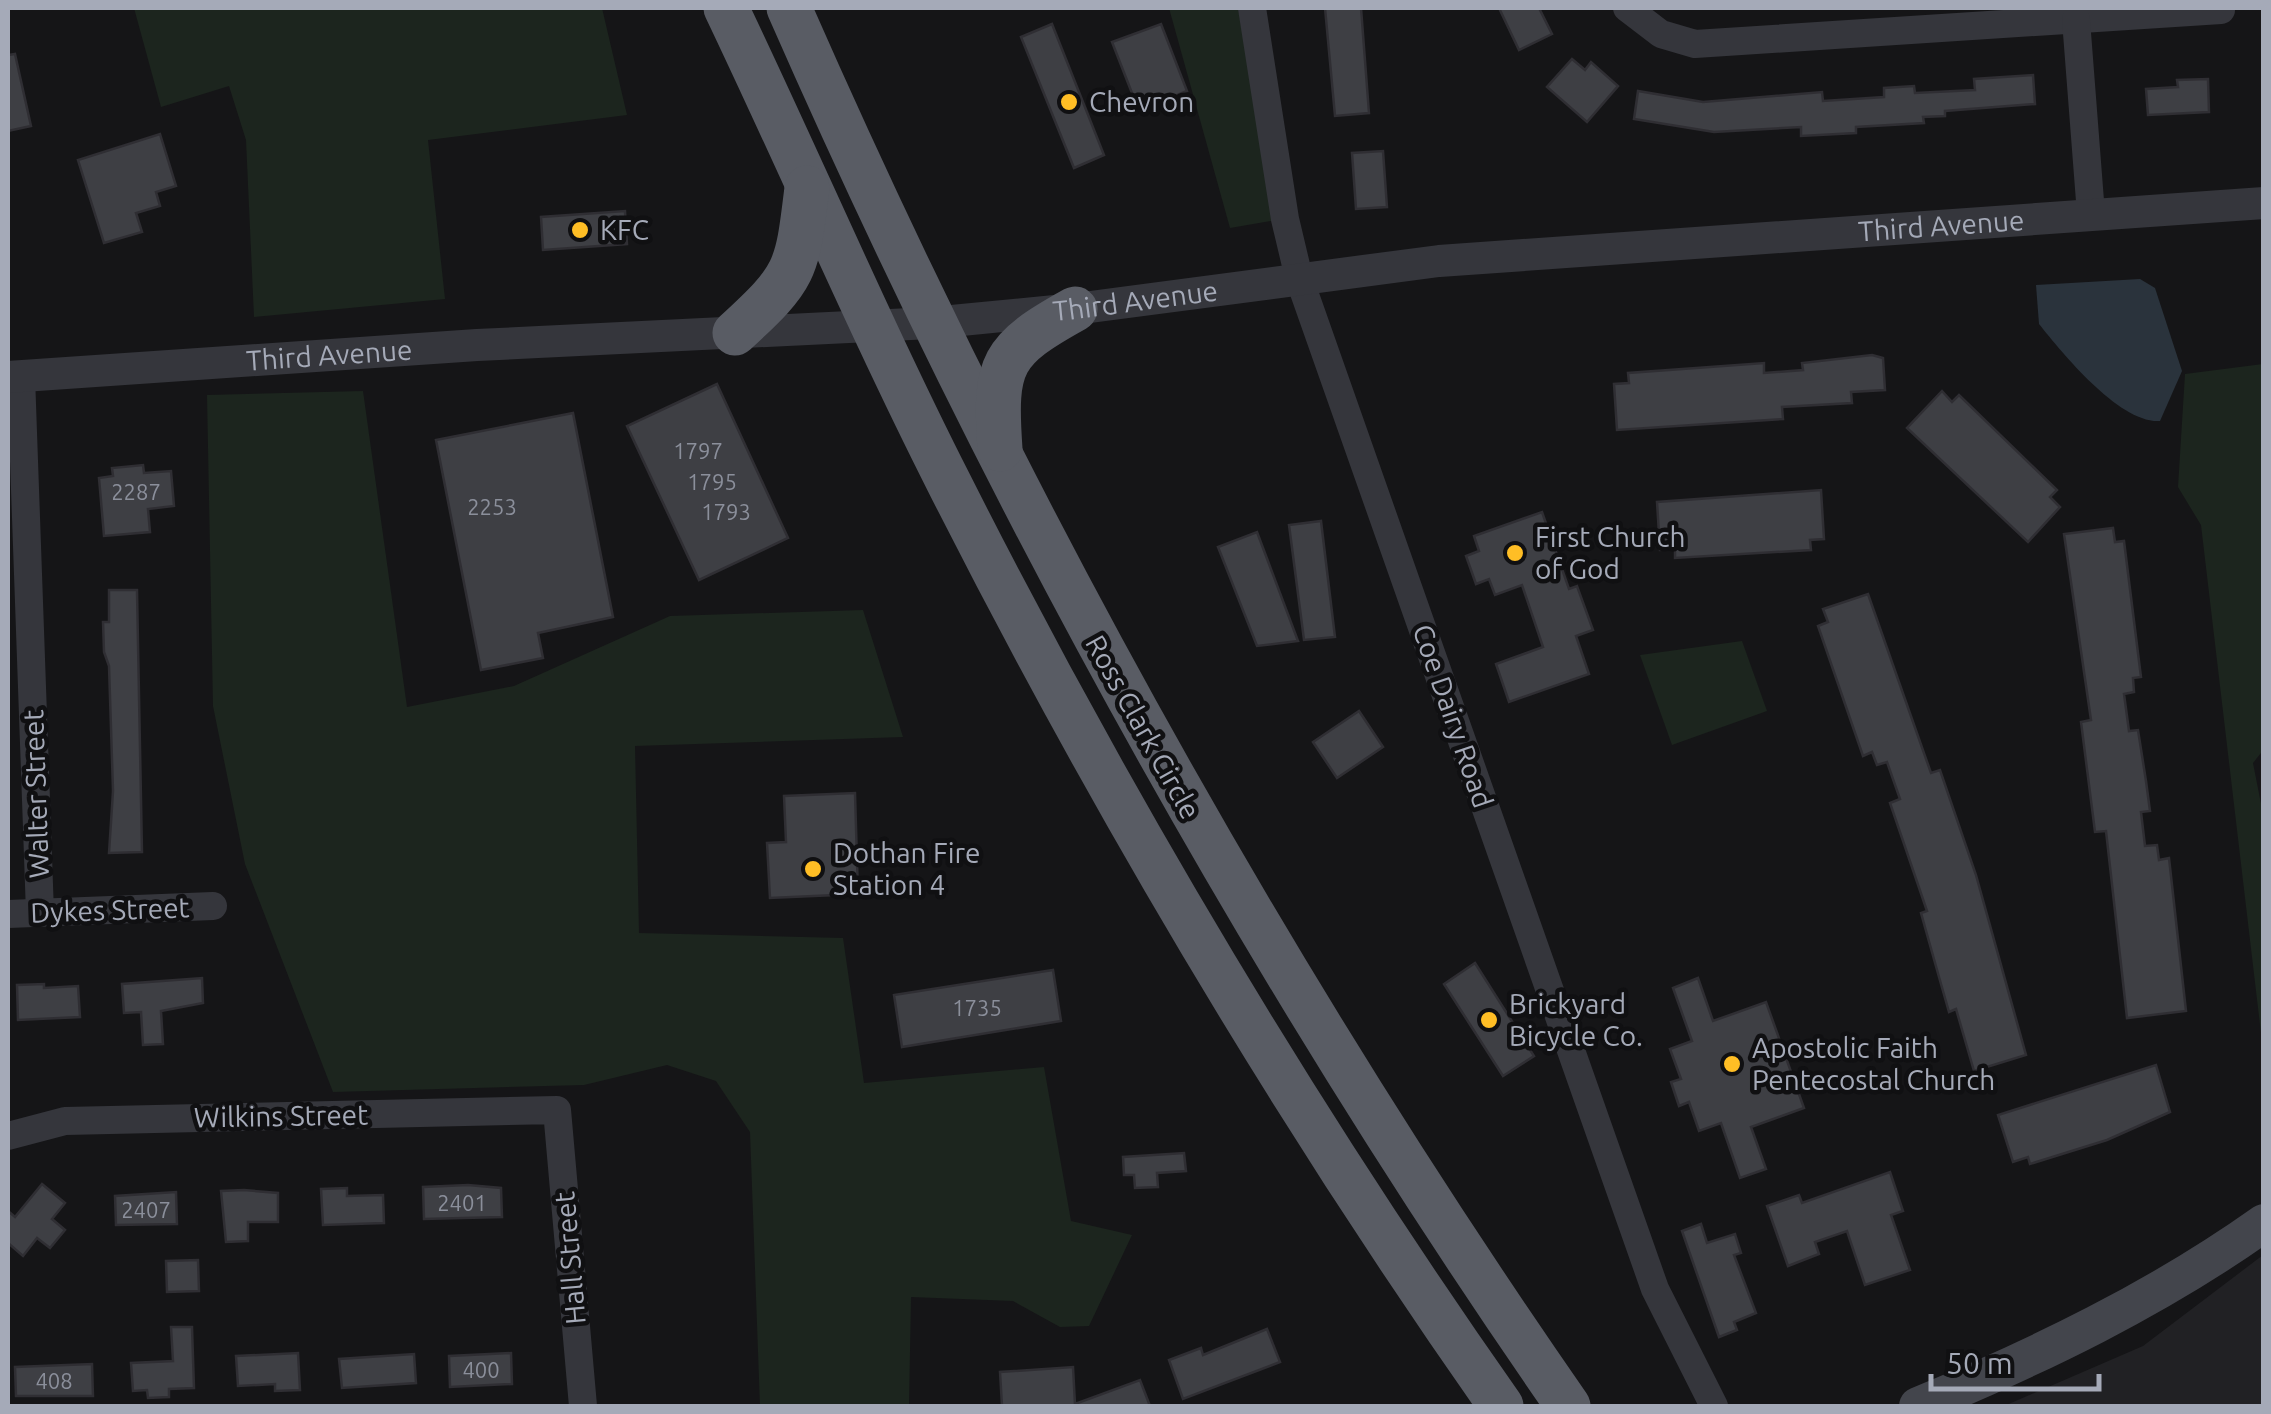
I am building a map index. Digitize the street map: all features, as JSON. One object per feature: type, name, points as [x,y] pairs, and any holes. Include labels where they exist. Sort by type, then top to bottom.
[{"type":"highway","name":"Ross Clark Circle","points":[[726,8],[871,326],[1050,676],[1155,864],[1399,1260],[1492,1399]]},
{"type":"highway","name":"Ross Clark Circle","points":[[789,8],[931,323],[1001,461],[1205,838],[1354,1082],[1568,1406]]},
{"type":"highway","points":[[735,333],[774,297],[794,270],[807,188]]},
{"type":"highway","points":[[1001,461],[997,404],[1004,366],[1022,338],[1075,310]]},
{"type":"highway","points":[[1155,864],[1205,838]]},
{"type":"main road","points":[[1918,1406],[1991,1376],[2167,1288],[2264,1222]]},
{"type":"street","name":"Coe Dairy Road","points":[[1252,8],[1285,219],[1300,278],[1655,1289],[1714,1406]]},
{"type":"street","points":[[1626,8],[1661,34],[1695,44],[2221,10]]},
{"type":"street","points":[[2076,20],[2091,214]]},
{"type":"street","name":"Third Avenue","points":[[14,377],[477,345],[931,323],[1075,310],[1439,261],[2264,203]]},
{"type":"street","name":"Walter Street","points":[[14,377],[40,913]]},
{"type":"street","name":"Dykes Street","points":[[8,914],[212,906]]},
{"type":"street","name":"Wilkins Street","points":[[8,1136],[65,1121],[557,1110]]},
{"type":"street","name":"Hall Street","points":[[557,1110],[583,1406]]},
{"type":"shaded area","points":[[134,8],[602,8],[627,115],[428,140],[445,299],[254,317],[246,140],[229,86],[161,107]]},
{"type":"shaded area","points":[[1169,8],[1238,8],[1276,220],[1230,228]]},
{"type":"shaded area","points":[[2140,279],[2155,288],[2182,371],[2160,421],[2144,419],[2110,400],[2039,324],[2036,285]]},
{"type":"shaded area","points":[[2263,364],[2264,749],[2253,763],[2264,819],[2263,1050],[2201,525],[2178,487],[2185,374]]},
{"type":"shaded area","points":[[363,391],[407,707],[514,686],[670,616],[863,610],[903,737],[635,746],[639,933],[843,938],[864,1083],[1044,1067],[1071,1221],[1132,1235],[1089,1326],[1060,1327],[1013,1301],[911,1297],[909,1406],[760,1406],[750,1132],[716,1081],[667,1065],[584,1085],[333,1092],[245,864],[213,706],[207,395]]},
{"type":"shaded area","points":[[1742,641],[1767,711],[1672,745],[1640,655]]},
{"type":"shaded area","points":[[2263,1255],[2263,1406],[2004,1406],[2143,1346]]},
{"type":"building","points":[[1325,8],[1361,8],[1369,113],[1335,116]]},
{"type":"building","points":[[1499,8],[1539,8],[1552,34],[1519,50]]},
{"type":"building","points":[[1052,24],[1104,155],[1074,168],[1021,37]]},
{"type":"building","points":[[1161,24],[1187,91],[1139,111],[1112,42]]},
{"type":"building","points":[[15,54],[31,126],[8,131],[8,55]]},
{"type":"building","points":[[1572,59],[1585,70],[1591,62],[1618,86],[1587,122],[1547,87]]},
{"type":"building","points":[[2033,75],[2035,104],[1945,111],[1945,116],[1923,117],[1924,123],[1856,127],[1856,133],[1801,136],[1801,127],[1714,132],[1634,119],[1638,91],[1703,102],[1822,92],[1823,101],[1884,97],[1884,88],[1914,86],[1915,93],[1975,90],[1974,79]]},
{"type":"building","points":[[2208,79],[2209,112],[2148,115],[2146,89],[2178,87],[2177,80]]},
{"type":"building","points":[[160,134],[176,186],[156,192],[160,206],[136,213],[142,232],[104,243],[78,160]]},
{"type":"building","points":[[1383,151],[1387,207],[1356,209],[1352,153]]},
{"type":"building","name":"KFC","points":[[625,211],[627,244],[543,250],[541,217]]},
{"type":"building","points":[[1872,355],[1883,358],[1885,390],[1851,392],[1852,403],[1782,407],[1783,419],[1617,430],[1614,384],[1629,383],[1628,373],[1764,363],[1764,373],[1803,370],[1802,363]]},
{"type":"building","points":[[717,384],[788,538],[699,580],[627,426]]},
{"type":"building","points":[[1942,391],[1952,402],[1959,395],[2057,490],[2050,497],[2060,507],[2028,542],[1907,428]]},
{"type":"building","points":[[573,413],[613,617],[538,633],[543,658],[481,670],[436,440]]},
{"type":"building","points":[[143,465],[144,473],[171,471],[174,506],[148,509],[150,532],[104,536],[99,478],[113,476],[112,468]]},
{"type":"building","points":[[1821,490],[1824,539],[1810,540],[1811,550],[1675,558],[1675,549],[1660,550],[1657,502]]},
{"type":"building","points":[[1542,512],[1569,589],[1577,586],[1593,630],[1576,636],[1589,674],[1509,702],[1496,664],[1543,647],[1522,585],[1495,595],[1489,579],[1476,584],[1466,556],[1479,551],[1474,536]]},
{"type":"building","points":[[1321,521],[1335,637],[1304,640],[1289,525]]},
{"type":"building","points":[[2113,528],[2115,542],[2124,541],[2141,677],[2133,678],[2134,692],[2124,694],[2129,731],[2138,730],[2146,781],[2150,811],[2141,812],[2145,846],[2157,845],[2159,860],[2169,858],[2186,1011],[2127,1018],[2106,831],[2095,832],[2081,722],[2091,720],[2064,534]]},
{"type":"building","points":[[1257,532],[1298,641],[1257,646],[1218,547]]},
{"type":"building","points":[[109,590],[137,590],[142,852],[109,853],[113,791],[109,666],[104,652],[103,622],[109,622]]},
{"type":"building","points":[[1868,594],[1931,773],[1940,770],[1976,875],[2026,1055],[1974,1071],[1956,1009],[1949,1012],[1921,913],[1927,911],[1890,803],[1900,799],[1887,762],[1877,765],[1872,752],[1863,756],[1818,626],[1828,622],[1823,609]]},
{"type":"building","points":[[1359,711],[1383,747],[1337,778],[1313,742]]},
{"type":"building","name":"Dothan Fire Station 4","points":[[855,793],[858,894],[770,898],[767,843],[786,842],[784,796]]},
{"type":"building","name":"Brickyard Bicycle Co.","points":[[1475,963],[1534,1056],[1503,1076],[1444,984]]},
{"type":"building","points":[[1053,970],[1061,1021],[902,1047],[894,995]]},
{"type":"building","points":[[202,978],[203,1003],[161,1011],[163,1044],[143,1045],[141,1012],[124,1013],[122,984]]},
{"type":"building","name":"Apostolic Faith Pentecostal Church","points":[[1698,978],[1713,1021],[1766,1002],[1804,1108],[1751,1127],[1766,1169],[1740,1178],[1721,1123],[1699,1131],[1689,1102],[1679,1106],[1671,1082],[1681,1079],[1670,1049],[1692,1041],[1673,988]]},
{"type":"building","points":[[44,984],[44,988],[78,986],[80,1017],[18,1020],[17,985]]},
{"type":"building","points":[[2156,1065],[2170,1112],[2107,1140],[2030,1164],[2028,1157],[2013,1162],[1998,1115]]},
{"type":"building","points":[[1184,1153],[1186,1171],[1157,1173],[1158,1187],[1135,1188],[1134,1175],[1124,1175],[1123,1157]]},
{"type":"building","points":[[1890,1172],[1903,1211],[1891,1215],[1910,1270],[1865,1285],[1847,1231],[1815,1242],[1819,1254],[1788,1266],[1767,1206],[1799,1195],[1802,1203]]},
{"type":"building","points":[[42,1184],[65,1203],[52,1219],[65,1230],[50,1248],[37,1238],[23,1256],[8,1243],[8,1211],[15,1217]]},
{"type":"building","points":[[423,1187],[501,1188],[502,1217],[424,1219]]},
{"type":"building","points":[[347,1188],[347,1196],[383,1195],[384,1223],[323,1225],[321,1189]]},
{"type":"building","points":[[221,1191],[278,1193],[278,1222],[248,1222],[248,1241],[226,1242]]},
{"type":"building","points":[[176,1192],[177,1224],[116,1225],[115,1196]]},
{"type":"building","points":[[1701,1224],[1707,1243],[1735,1234],[1741,1253],[1734,1255],[1756,1313],[1734,1322],[1737,1330],[1719,1337],[1682,1231]]},
{"type":"building","points":[[198,1260],[199,1291],[167,1292],[166,1261]]},
{"type":"building","points":[[171,1327],[192,1327],[194,1388],[169,1389],[169,1397],[148,1398],[147,1390],[133,1391],[131,1363],[173,1361]]},
{"type":"building","points":[[1267,1329],[1280,1362],[1183,1399],[1169,1360],[1201,1348],[1203,1355]]},
{"type":"building","points":[[298,1353],[300,1390],[275,1391],[275,1384],[238,1386],[236,1356]]},
{"type":"building","points":[[511,1353],[512,1384],[450,1387],[449,1356]]},
{"type":"building","points":[[414,1354],[416,1383],[342,1388],[339,1359]]},
{"type":"building","points":[[92,1364],[93,1396],[16,1396],[15,1367]]},
{"type":"building","points":[[1073,1367],[1075,1404],[1140,1380],[1150,1406],[1002,1406],[1000,1372]]},
{"type":"place","name":"Chevron","points":[[1069,102]]},
{"type":"place","name":"KFC","points":[[580,230]]},
{"type":"place","name":"First Church of God","points":[[1515,553]]},
{"type":"place","name":"Dothan Fire Station 4","points":[[813,869]]},
{"type":"place","name":"Brickyard Bicycle Co.","points":[[1489,1020]]},
{"type":"place","name":"Apostolic Faith Pentecostal Church","points":[[1732,1064]]}]
